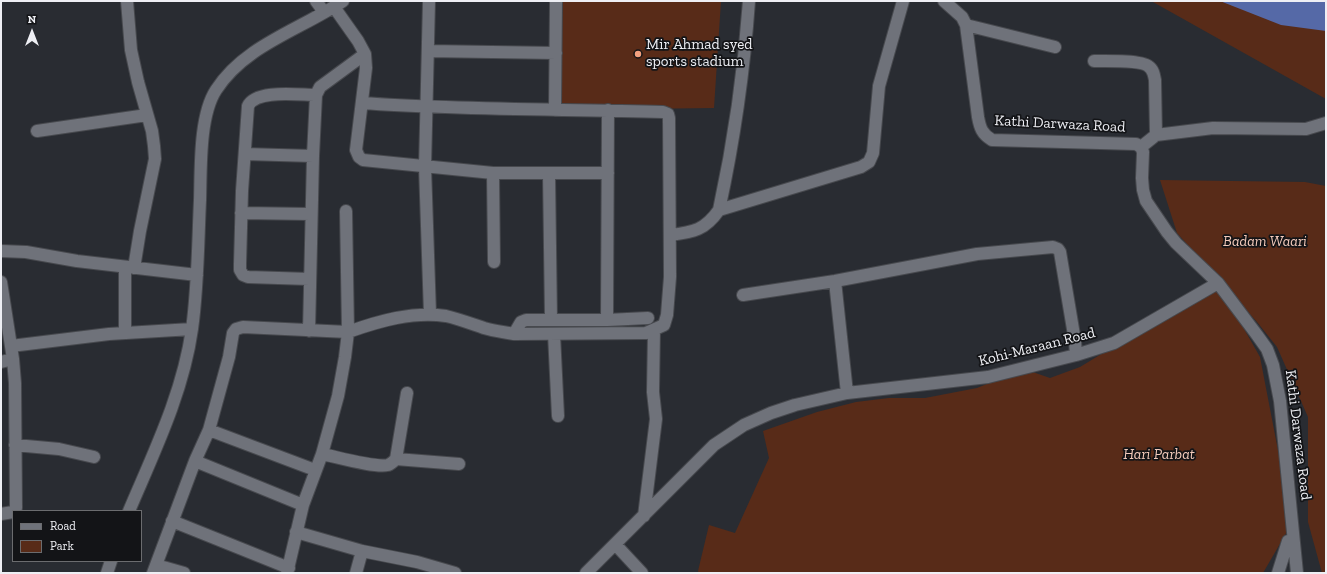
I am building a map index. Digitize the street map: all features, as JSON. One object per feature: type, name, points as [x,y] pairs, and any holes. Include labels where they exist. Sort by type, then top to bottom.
[{"type":"street","points":[[125,333],[130,268],[154,171],[155,159],[154,146],[131,50],[127,1]]},
{"type":"street","points":[[316,1],[334,7],[358,41],[365,54],[366,68],[356,150],[363,160],[493,173],[608,173]]},
{"type":"street","points":[[429,1],[426,167],[430,314]]},
{"type":"street","points":[[555,110],[556,1]]},
{"type":"street","points":[[670,234],[687,233],[700,229],[712,221],[719,210],[737,117],[745,57],[749,1]]},
{"type":"street","points":[[719,210],[861,167],[869,162],[873,153],[879,86],[903,1]]},
{"type":"street","points":[[944,1],[962,17],[966,25],[1055,48]]},
{"type":"street","points":[[129,510],[172,408],[184,367],[192,329],[202,146],[208,111],[215,92],[226,77],[258,48],[334,7]]},
{"type":"street","name":"Kathi Darwaza Road","points":[[966,25],[980,128],[985,136],[992,140],[1136,144],[1141,147],[1143,152],[1143,190],[1146,201],[1176,243],[1218,282],[1267,349],[1273,365],[1280,401],[1298,573]]},
{"type":"street","points":[[428,51],[556,53]]},
{"type":"street","points":[[309,331],[309,279],[316,95],[320,87],[365,54]]},
{"type":"street","points":[[1094,61],[1138,63],[1148,65],[1153,71],[1155,80],[1156,135]]},
{"type":"street","points":[[309,279],[248,277],[243,275],[240,270],[240,264],[248,106],[250,102],[256,98],[265,96],[316,95]]},
{"type":"street","points":[[184,573],[155,569],[195,461],[209,430],[229,357],[233,333],[236,329],[348,332],[404,317],[430,314],[448,317],[499,332],[514,334],[646,333],[664,325],[667,315],[670,234],[670,118],[668,114],[663,112],[608,110],[426,107],[362,103]]},
{"type":"street","points":[[607,320],[608,110]]},
{"type":"street","points":[[37,131],[147,115]]},
{"type":"street","points":[[1141,147],[1156,135],[1213,128],[1306,129],[1326,123]]},
{"type":"street","points":[[245,154],[313,156]]},
{"type":"street","points":[[493,173],[494,262]]},
{"type":"street","points":[[548,174],[550,320]]},
{"type":"street","points":[[172,522],[288,570],[303,505],[322,454],[338,396],[345,356],[348,332],[346,211]]},
{"type":"street","points":[[242,213],[311,214]]},
{"type":"street","points":[[743,295],[835,281],[977,254],[1053,247],[1058,249],[1060,252],[1076,355]]},
{"type":"street","points":[[1,251],[26,252],[63,259],[196,275]]},
{"type":"street","points":[[835,281],[847,393]]},
{"type":"street","points":[[1,282],[13,359],[15,383],[16,508],[14,510]]},
{"type":"street","name":"Kohi-Maraan Road","points":[[586,573],[714,445],[744,425],[771,413],[847,393],[988,377],[1076,355],[1114,343],[1218,282]]},
{"type":"street","points":[[514,334],[523,321],[648,318]]},
{"type":"street","points":[[11,346],[125,333],[192,329]]},
{"type":"street","points":[[644,516],[656,419],[653,392],[654,330]]},
{"type":"street","points":[[554,334],[558,416]]},
{"type":"street","points":[[1,362],[13,359]]},
{"type":"street","points":[[396,459],[407,393]]},
{"type":"street","points":[[209,430],[315,470]]},
{"type":"street","points":[[15,445],[59,449],[94,457]]},
{"type":"street","points":[[322,454],[378,465],[388,465],[396,459],[459,464]]},
{"type":"street","points":[[195,461],[303,505]]},
{"type":"street","points":[[1,514],[12,511]]},
{"type":"street","points":[[296,532],[362,551],[417,562],[455,573]]},
{"type":"street","points":[[1278,573],[1288,541]]},
{"type":"street","points":[[615,544],[642,573]]},
{"type":"street","points":[[356,573],[362,551]]},
{"type":"street","points":[[107,573],[111,562]]},
{"type":"green space","name":"Mir Ahmad syed sports stadium","points":[[563,1],[721,1],[714,108],[555,110]]},
{"type":"green space","points":[[1152,1],[1326,1],[1326,99],[1153,2]]},
{"type":"green space","name":"Badam Waari","points":[[1160,180],[1305,182],[1326,186],[1326,573],[1322,573],[1308,522],[1308,417],[1277,347],[1257,322],[1177,233]]},
{"type":"green space","name":"Hari Parbat","points":[[1218,283],[1260,357],[1292,523],[1263,573],[699,573],[698,571],[709,525],[735,533],[769,458],[763,431],[817,412],[856,402],[889,398],[925,398],[977,388],[1024,369],[1050,378],[1080,367]]},
{"type":"water","points":[[1220,1],[1326,1],[1326,31],[1281,25]]},
{"type":"place","name":"Mir Ahmad syed sports stadium","points":[[638,54]]}]
